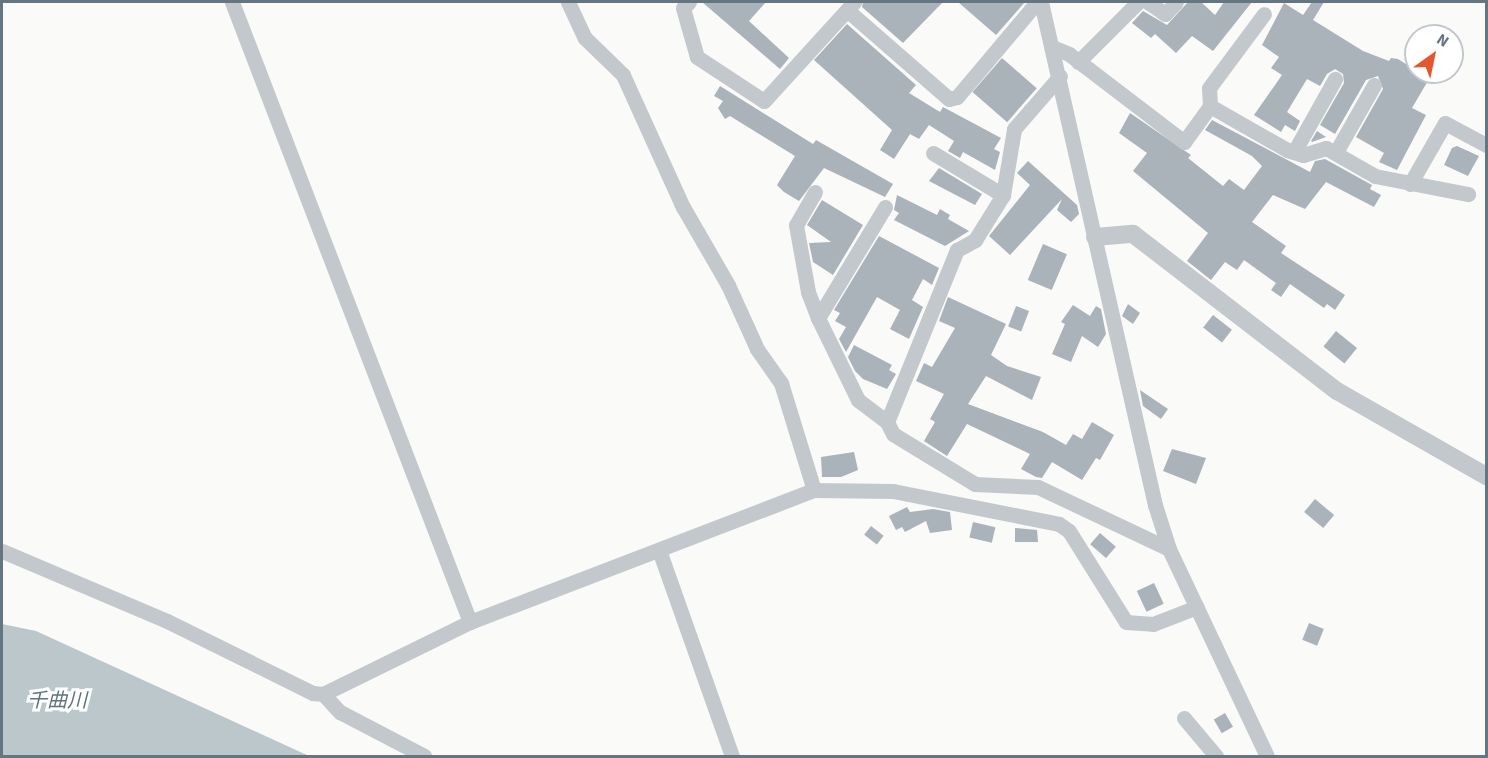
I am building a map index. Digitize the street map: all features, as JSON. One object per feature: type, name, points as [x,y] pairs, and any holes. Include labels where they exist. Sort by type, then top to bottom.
[{"type":"street","points":[[232,2],[470,622]]},
{"type":"street","points":[[568,2],[585,38],[623,75],[683,207],[728,285],[758,349],[781,383],[814,489]]},
{"type":"street","points":[[684,4],[697,57],[764,101],[850,6],[950,99],[957,97],[1039,2]]},
{"type":"street","points":[[1039,2],[1060,76],[1126,384],[1169,549],[1267,756]]},
{"type":"street","points":[[1078,62],[1138,2]]},
{"type":"street","points":[[1148,2],[1164,14],[1176,2]]},
{"type":"street","points":[[1052,47],[1078,62],[1184,142],[1210,106],[1209,88],[1264,14]]},
{"type":"street","points":[[887,422],[957,250],[975,240],[1003,195],[1014,129],[1060,76]]},
{"type":"street","points":[[1294,152],[1335,79]]},
{"type":"street","points":[[1336,152],[1374,85]]},
{"type":"street","points":[[1210,106],[1294,152],[1303,155],[1326,148],[1375,176],[1468,194]]},
{"type":"street","points":[[1410,184],[1445,123],[1486,145]]},
{"type":"street","points":[[933,153],[1003,195]]},
{"type":"street","points":[[815,192],[796,225],[808,292],[848,386],[858,400],[887,422],[893,434],[924,456],[975,484],[1038,487],[1169,549]]},
{"type":"street","points":[[818,318],[885,207]]},
{"type":"street","points":[[1095,237],[1133,234],[1337,391],[1486,476]]},
{"type":"street","points":[[2,551],[167,621],[313,693],[323,694],[470,622],[814,489],[893,491],[1059,524],[1069,531],[1126,622],[1153,624],[1197,607]]},
{"type":"street","points":[[659,550],[732,756]]},
{"type":"street","points":[[323,694],[340,712],[424,756]]},
{"type":"street","points":[[1184,718],[1216,756]]},
{"type":"water","name":"千曲川","points":[[2,624],[36,631],[309,756],[2,756]]},
{"type":"building","points":[[702,2],[766,2],[749,21],[789,58],[780,69]]},
{"type":"building","points":[[863,2],[943,2],[903,43],[862,7]]},
{"type":"building","points":[[958,2],[1025,2],[996,35]]},
{"type":"building","points":[[1188,2],[1201,2],[1215,15],[1224,2],[1252,2],[1213,51],[1192,36],[1176,53],[1155,34],[1151,38],[1132,23],[1143,11],[1167,25]]},
{"type":"building","points":[[1312,2],[1324,2],[1313,20],[1363,51],[1389,61],[1391,58],[1404,63],[1404,84],[1426,84],[1412,108],[1426,115],[1397,170],[1379,162],[1384,153],[1356,137],[1383,89],[1378,76],[1366,80],[1335,134],[1320,125],[1344,83],[1343,74],[1335,69],[1327,74],[1320,86],[1307,79],[1287,112],[1300,121],[1295,131],[1285,125],[1281,132],[1254,115],[1282,75],[1271,68],[1279,57],[1262,45],[1284,3],[1303,15]]},
{"type":"building","points":[[847,24],[916,85],[909,93],[940,112],[943,107],[1001,138],[994,149],[1000,152],[995,170],[963,152],[960,158],[948,151],[954,141],[929,125],[919,139],[910,134],[894,159],[880,150],[892,130],[814,60]]},
{"type":"building","points":[[1002,58],[1037,88],[1007,122],[972,92]]},
{"type":"building","points":[[720,86],[813,144],[816,140],[893,184],[885,197],[824,168],[799,201],[784,192],[777,185],[795,156],[730,116],[725,119],[718,108],[723,101],[714,96]]},
{"type":"building","points":[[1130,113],[1191,155],[1188,158],[1223,186],[1229,179],[1244,190],[1262,166],[1252,156],[1205,130],[1212,120],[1310,172],[1315,161],[1325,159],[1372,185],[1370,189],[1381,195],[1374,207],[1326,182],[1305,209],[1273,195],[1252,222],[1286,246],[1281,253],[1345,295],[1335,310],[1327,304],[1324,308],[1290,284],[1281,297],[1271,290],[1276,283],[1244,260],[1237,270],[1225,262],[1211,280],[1187,261],[1208,233],[1133,171],[1147,153],[1119,133]]},
{"type":"building","points":[[1317,131],[1326,137],[1312,142],[1311,141]]},
{"type":"building","points":[[1457,146],[1479,156],[1468,176],[1444,165],[1452,148]]},
{"type":"building","points":[[1028,161],[1077,205],[1079,214],[1071,222],[1057,210],[1062,199],[1010,255],[989,236],[1030,185],[1017,173]]},
{"type":"building","points":[[939,168],[982,194],[975,205],[929,181]]},
{"type":"building","points":[[897,195],[937,215],[940,209],[950,215],[948,219],[969,231],[945,246],[894,220],[899,213],[894,210]]},
{"type":"building","points":[[822,200],[863,225],[833,275],[813,262],[809,243],[831,242],[807,225]]},
{"type":"building","points":[[879,236],[939,268],[932,285],[923,279],[912,300],[923,307],[909,339],[890,329],[900,310],[877,297],[846,352],[839,339],[846,327],[835,321],[840,313],[834,310]]},
{"type":"building","points":[[1043,244],[1067,254],[1052,290],[1028,280]]},
{"type":"building","points":[[948,297],[1006,324],[991,355],[1007,366],[1041,377],[1032,400],[986,376],[968,404],[1043,432],[1066,445],[1073,434],[1082,439],[1092,422],[1114,435],[1100,460],[1096,458],[1082,480],[1052,462],[1042,478],[1036,477],[1021,469],[1030,454],[967,424],[947,456],[924,441],[935,422],[930,419],[944,394],[916,381],[924,363],[932,367],[955,328],[939,321]]},
{"type":"building","points":[[1128,304],[1140,313],[1133,324],[1122,316]]},
{"type":"building","points":[[1073,305],[1090,316],[1096,306],[1101,309],[1106,334],[1098,347],[1082,336],[1071,362],[1052,354],[1065,324],[1061,322]]},
{"type":"building","points":[[1016,306],[1029,311],[1021,332],[1008,327]]},
{"type":"building","points":[[1213,315],[1232,330],[1222,342],[1203,328]]},
{"type":"building","points":[[1336,331],[1357,348],[1344,364],[1323,347]]},
{"type":"building","points":[[854,345],[892,365],[889,370],[896,374],[887,389],[863,379],[855,371],[848,357]]},
{"type":"building","points":[[1140,390],[1168,409],[1161,419],[1143,406]]},
{"type":"building","points":[[1172,449],[1206,458],[1196,484],[1163,471]]},
{"type":"building","points":[[854,452],[858,470],[841,477],[822,477],[821,457]]},
{"type":"building","points":[[1315,499],[1334,515],[1323,528],[1304,512]]},
{"type":"building","points":[[907,507],[910,512],[933,509],[950,512],[952,530],[930,533],[926,521],[905,532],[902,527],[896,530],[889,516]]},
{"type":"building","points":[[973,522],[995,527],[992,543],[969,538]]},
{"type":"building","points":[[871,526],[884,536],[877,545],[864,535]]},
{"type":"building","points":[[1015,528],[1037,530],[1038,542],[1015,542]]},
{"type":"building","points":[[1100,533],[1116,547],[1106,558],[1090,544]]},
{"type":"building","points":[[1154,583],[1164,604],[1147,612],[1137,591]]},
{"type":"building","points":[[1309,623],[1324,629],[1317,646],[1302,640]]},
{"type":"building","points":[[1225,713],[1233,727],[1222,733],[1214,720]]}]
